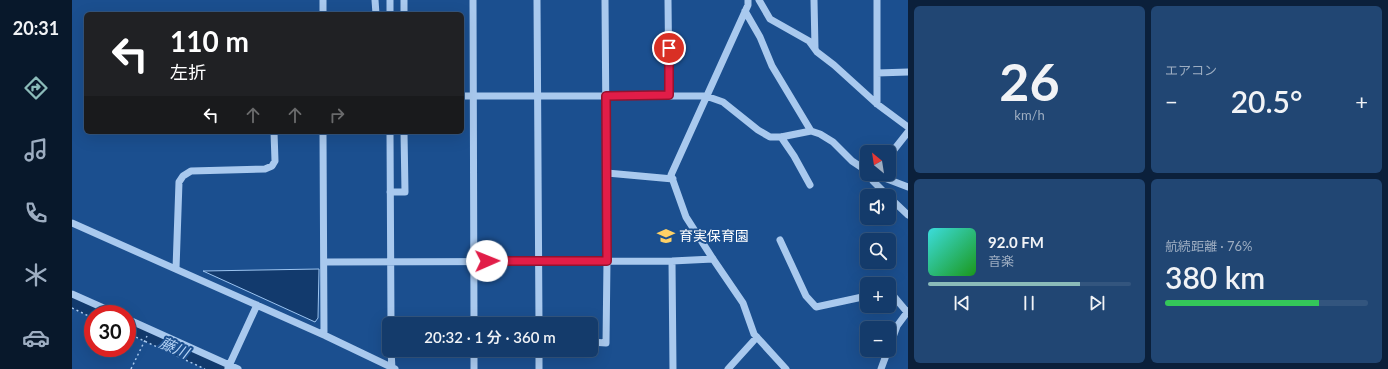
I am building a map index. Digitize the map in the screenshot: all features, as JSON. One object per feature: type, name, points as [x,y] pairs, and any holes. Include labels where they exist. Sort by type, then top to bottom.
[{"type":"street","points":[[323,0],[323,12]]},
{"type":"street","points":[[375,0],[376,12]]},
{"type":"street","points":[[390,0],[390,12]]},
{"type":"street","points":[[404,0],[404,12]]},
{"type":"street","points":[[474,0],[474,317]]},
{"type":"street","points":[[537,0],[539,317]]},
{"type":"street","points":[[598,342],[606,343],[607,173],[605,0]]},
{"type":"street","points":[[668,0],[669,95]]},
{"type":"street","points":[[748,0],[745,11],[671,174],[686,217],[744,303],[754,334],[786,369]]},
{"type":"street","points":[[759,0],[770,19],[809,41],[877,104],[908,127]]},
{"type":"street","points":[[814,0],[815,48]]},
{"type":"street","points":[[877,0],[877,104]]},
{"type":"street","points":[[745,11],[760,37],[772,66],[811,131]]},
{"type":"street","points":[[877,73],[908,72]]},
{"type":"street","points":[[464,96],[706,96],[723,102],[758,130],[770,137],[781,137],[811,131],[820,134],[833,142],[852,162],[860,168]]},
{"type":"street","points":[[896,147],[908,132]]},
{"type":"street","points":[[176,269],[179,182],[183,176],[191,171],[265,169],[272,166],[275,161],[274,134]]},
{"type":"street","points":[[323,134],[324,335]]},
{"type":"street","points":[[390,134],[391,317]]},
{"type":"street","points":[[390,192],[405,192],[404,134]]},
{"type":"street","points":[[781,137],[794,156],[810,185]]},
{"type":"street","points":[[607,173],[673,179]]},
{"type":"street","points":[[873,181],[881,189]]},
{"type":"street","points":[[894,181],[908,186]]},
{"type":"street","points":[[896,204],[908,215]]},
{"type":"street","points":[[72,223],[324,335],[393,368]]},
{"type":"street","points":[[780,240],[806,296],[816,307],[860,298]]},
{"type":"street","points":[[324,262],[672,261],[713,259]]},
{"type":"street","points":[[672,261],[673,369]]},
{"type":"street","points":[[72,294],[97,305]]},
{"type":"street","points":[[896,300],[907,315],[896,329]]},
{"type":"street","points":[[228,367],[257,305]]},
{"type":"street","points":[[136,323],[228,367],[238,369]]},
{"type":"street","points":[[728,369],[756,337]]},
{"type":"street","points":[[392,357],[393,368]]},
{"type":"street","points":[[474,357],[474,369]]},
{"type":"street","points":[[539,357],[539,369]]},
{"type":"street","points":[[882,369],[886,357]]},
{"type":"path","points":[[72,308],[84,314]]},
{"type":"path","points":[[131,369],[150,329]]},
{"type":"path","points":[[136,337],[205,369]]},
{"type":"water","points":[[319,269],[318,318],[315,322],[203,271]]},
{"type":"waterway","name":"藤川","points":[[72,301],[84,307]]},
{"type":"waterway","name":"藤川","points":[[136,330],[221,369]]},
{"type":"place","name":"育実保育園","points":[[666,236]]},
{"type":"route","points":[[487,261],[607,261],[606,96],[669,95],[669,48]]}]
